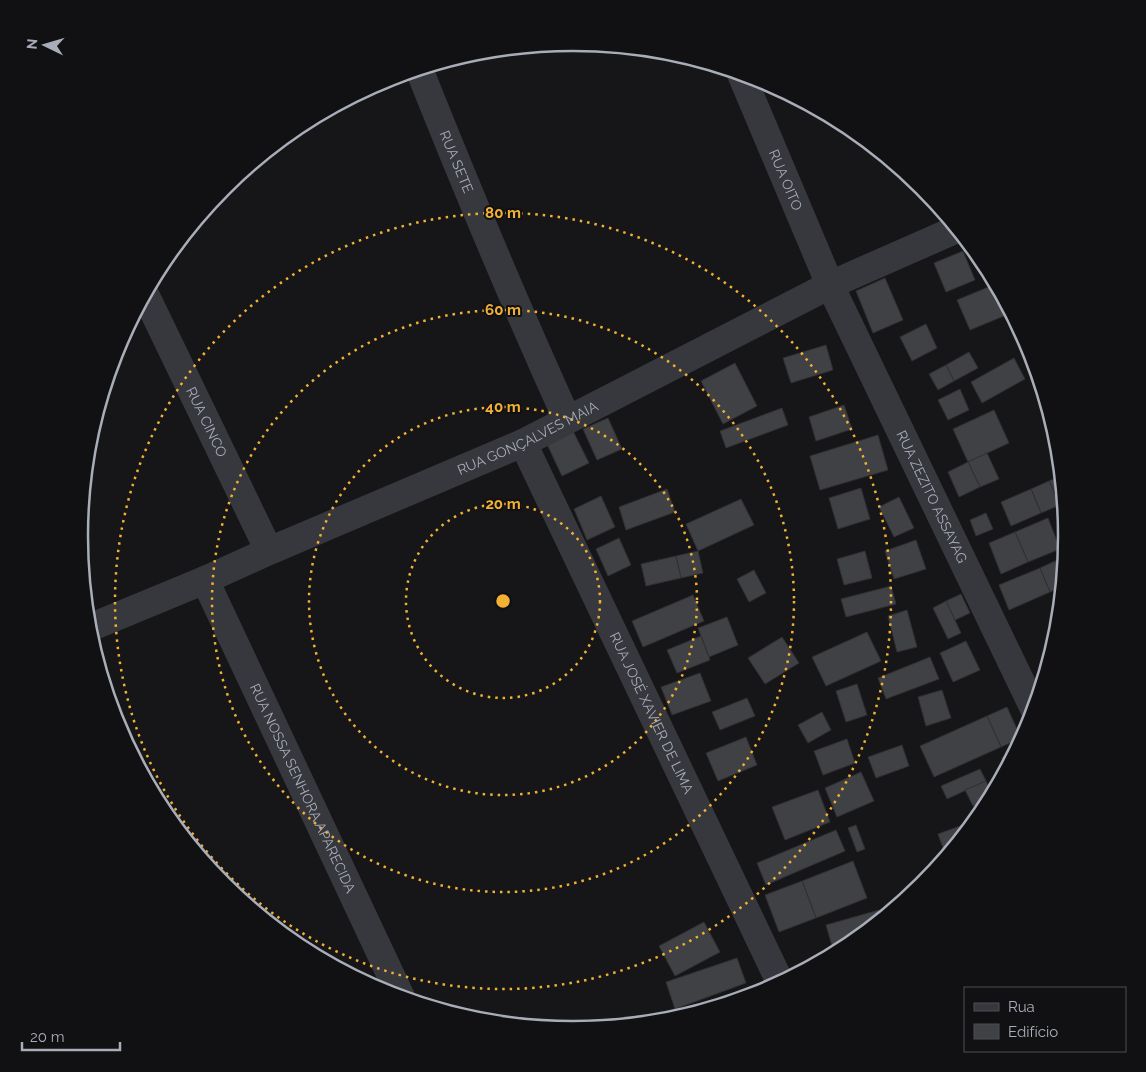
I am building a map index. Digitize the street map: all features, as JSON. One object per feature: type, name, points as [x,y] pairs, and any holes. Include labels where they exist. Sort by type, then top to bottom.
[{"type":"street","name":"RUA SETE","points":[[421,76],[458,168],[567,420]]},
{"type":"street","name":"RUA OITO","points":[[745,83],[830,285]]},
{"type":"street","name":"RUA GONÇALVES MAIA","points":[[97,624],[205,580],[523,443],[830,285],[950,232]]},
{"type":"street","name":"RUA ZEZITO ASSAYAG","points":[[830,285],[1029,699]]},
{"type":"street","name":"RUA CINCO","points":[[149,302],[269,551]]},
{"type":"street","name":"RUA JOSÉ XAVIER DE LIMA","points":[[523,443],[777,976]]},
{"type":"street","name":"RUA NOSSA SENHORA APARECIDA","points":[[205,580],[397,987]]},
{"type":"building","points":[[963,251],[975,280],[946,292],[934,263]]},
{"type":"building","points":[[885,278],[903,320],[873,333],[856,291]]},
{"type":"building","points":[[989,287],[1004,316],[970,330],[957,300]]},
{"type":"building","points":[[926,324],[937,348],[912,361],[900,337]]},
{"type":"building","points":[[826,345],[833,370],[791,383],[783,358]]},
{"type":"building","points":[[969,352],[978,368],[954,381],[946,365]]},
{"type":"building","points":[[1014,358],[1025,379],[982,403],[971,382]]},
{"type":"building","points":[[735,363],[757,406],[723,424],[701,381]]},
{"type":"building","points":[[946,365],[954,381],[938,390],[929,374]]},
{"type":"building","points":[[960,389],[969,410],[948,420],[938,400]]},
{"type":"building","points":[[844,405],[852,429],[816,441],[809,417]]},
{"type":"building","points":[[782,408],[788,425],[726,448],[720,431]]},
{"type":"building","points":[[994,410],[1009,443],[968,462],[953,429]]},
{"type":"building","points":[[608,418],[622,449],[597,460],[583,429]]},
{"type":"building","points":[[571,427],[589,463],[562,476],[545,440]]},
{"type":"building","points":[[878,435],[888,470],[820,490],[810,456]]},
{"type":"building","points":[[987,453],[999,479],[980,487],[968,462]]},
{"type":"building","points":[[968,462],[980,487],[959,497],[948,472]]},
{"type":"building","points":[[1055,479],[1056,497],[1049,481]]},
{"type":"building","points":[[1049,481],[1056,497],[1057,506],[1041,513],[1031,489]]},
{"type":"building","points":[[861,488],[870,519],[838,529],[829,498]]},
{"type":"building","points":[[667,489],[675,512],[626,530],[619,507]]},
{"type":"building","points":[[1031,489],[1041,513],[1011,526],[1001,502]]},
{"type":"building","points":[[601,496],[615,527],[587,540],[574,509]]},
{"type":"building","points":[[899,497],[914,528],[894,537],[879,507]]},
{"type":"building","points":[[741,499],[754,525],[698,551],[686,524]]},
{"type":"building","points":[[986,513],[993,529],[976,536],[970,520]]},
{"type":"building","points":[[1048,518],[1058,543],[1058,550],[1028,562],[1015,532]]},
{"type":"building","points":[[1015,532],[1028,562],[1001,574],[989,543]]},
{"type":"building","points":[[619,538],[631,565],[608,576],[596,549]]},
{"type":"building","points":[[916,540],[926,569],[894,579],[885,551]]},
{"type":"building","points":[[698,551],[703,573],[681,578],[676,556]]},
{"type":"building","points":[[865,551],[872,578],[844,585],[837,559]]},
{"type":"building","points":[[676,556],[681,578],[646,586],[641,564]]},
{"type":"building","points":[[1057,560],[1055,590],[1050,592],[1040,568]]},
{"type":"building","points":[[1040,568],[1050,592],[1009,610],[999,585]]},
{"type":"building","points":[[754,570],[766,593],[749,602],[737,579]]},
{"type":"building","points":[[891,586],[896,604],[846,617],[841,599]]},
{"type":"building","points":[[961,594],[970,613],[955,620],[946,601]]},
{"type":"building","points":[[693,595],[704,621],[643,647],[632,621]]},
{"type":"building","points":[[946,601],[961,633],[948,639],[933,608]]},
{"type":"building","points":[[907,610],[917,647],[897,652],[888,616]]},
{"type":"building","points":[[727,617],[738,645],[709,657],[698,628]]},
{"type":"building","points":[[867,632],[881,661],[826,686],[812,657]]},
{"type":"building","points":[[701,636],[710,660],[677,673],[667,650]]},
{"type":"building","points":[[782,637],[799,663],[765,684],[748,658]]},
{"type":"building","points":[[966,641],[980,670],[953,682],[940,653]]},
{"type":"building","points":[[930,657],[939,679],[886,699],[878,678]]},
{"type":"building","points":[[700,673],[711,701],[672,715],[661,687]]},
{"type":"building","points":[[857,684],[867,715],[846,722],[836,691]]},
{"type":"building","points":[[942,690],[951,718],[926,726],[918,697]]},
{"type":"building","points":[[747,698],[755,716],[720,730],[712,712]]},
{"type":"building","points":[[1007,707],[1017,730],[1012,742],[1001,747],[987,716]]},
{"type":"building","points":[[822,712],[831,730],[808,743],[798,725]]},
{"type":"building","points":[[987,716],[1001,747],[934,777],[920,746]]},
{"type":"building","points":[[746,737],[757,765],[718,781],[706,753]]},
{"type":"building","points":[[847,739],[855,763],[823,775],[814,751]]},
{"type":"building","points":[[902,745],[909,766],[876,778],[868,757]]},
{"type":"building","points":[[980,769],[986,781],[947,799],[941,786]]},
{"type":"building","points":[[861,772],[874,801],[837,817],[825,788]]},
{"type":"building","points":[[986,781],[988,786],[976,804],[973,806],[965,790]]},
{"type":"building","points":[[818,790],[830,822],[785,840],[772,807]]},
{"type":"building","points":[[856,825],[865,849],[857,852],[848,828]]},
{"type":"building","points":[[962,825],[943,849],[938,834]]},
{"type":"building","points":[[836,830],[845,851],[766,885],[757,863]]},
{"type":"building","points":[[853,861],[867,898],[816,918],[802,881]]},
{"type":"building","points":[[802,881],[816,918],[779,932],[765,895]]},
{"type":"building","points":[[879,910],[880,911],[832,945],[826,925]]},
{"type":"building","points":[[704,922],[720,952],[675,976],[659,946]]},
{"type":"building","points":[[737,958],[746,983],[675,1009],[666,982]]}]
